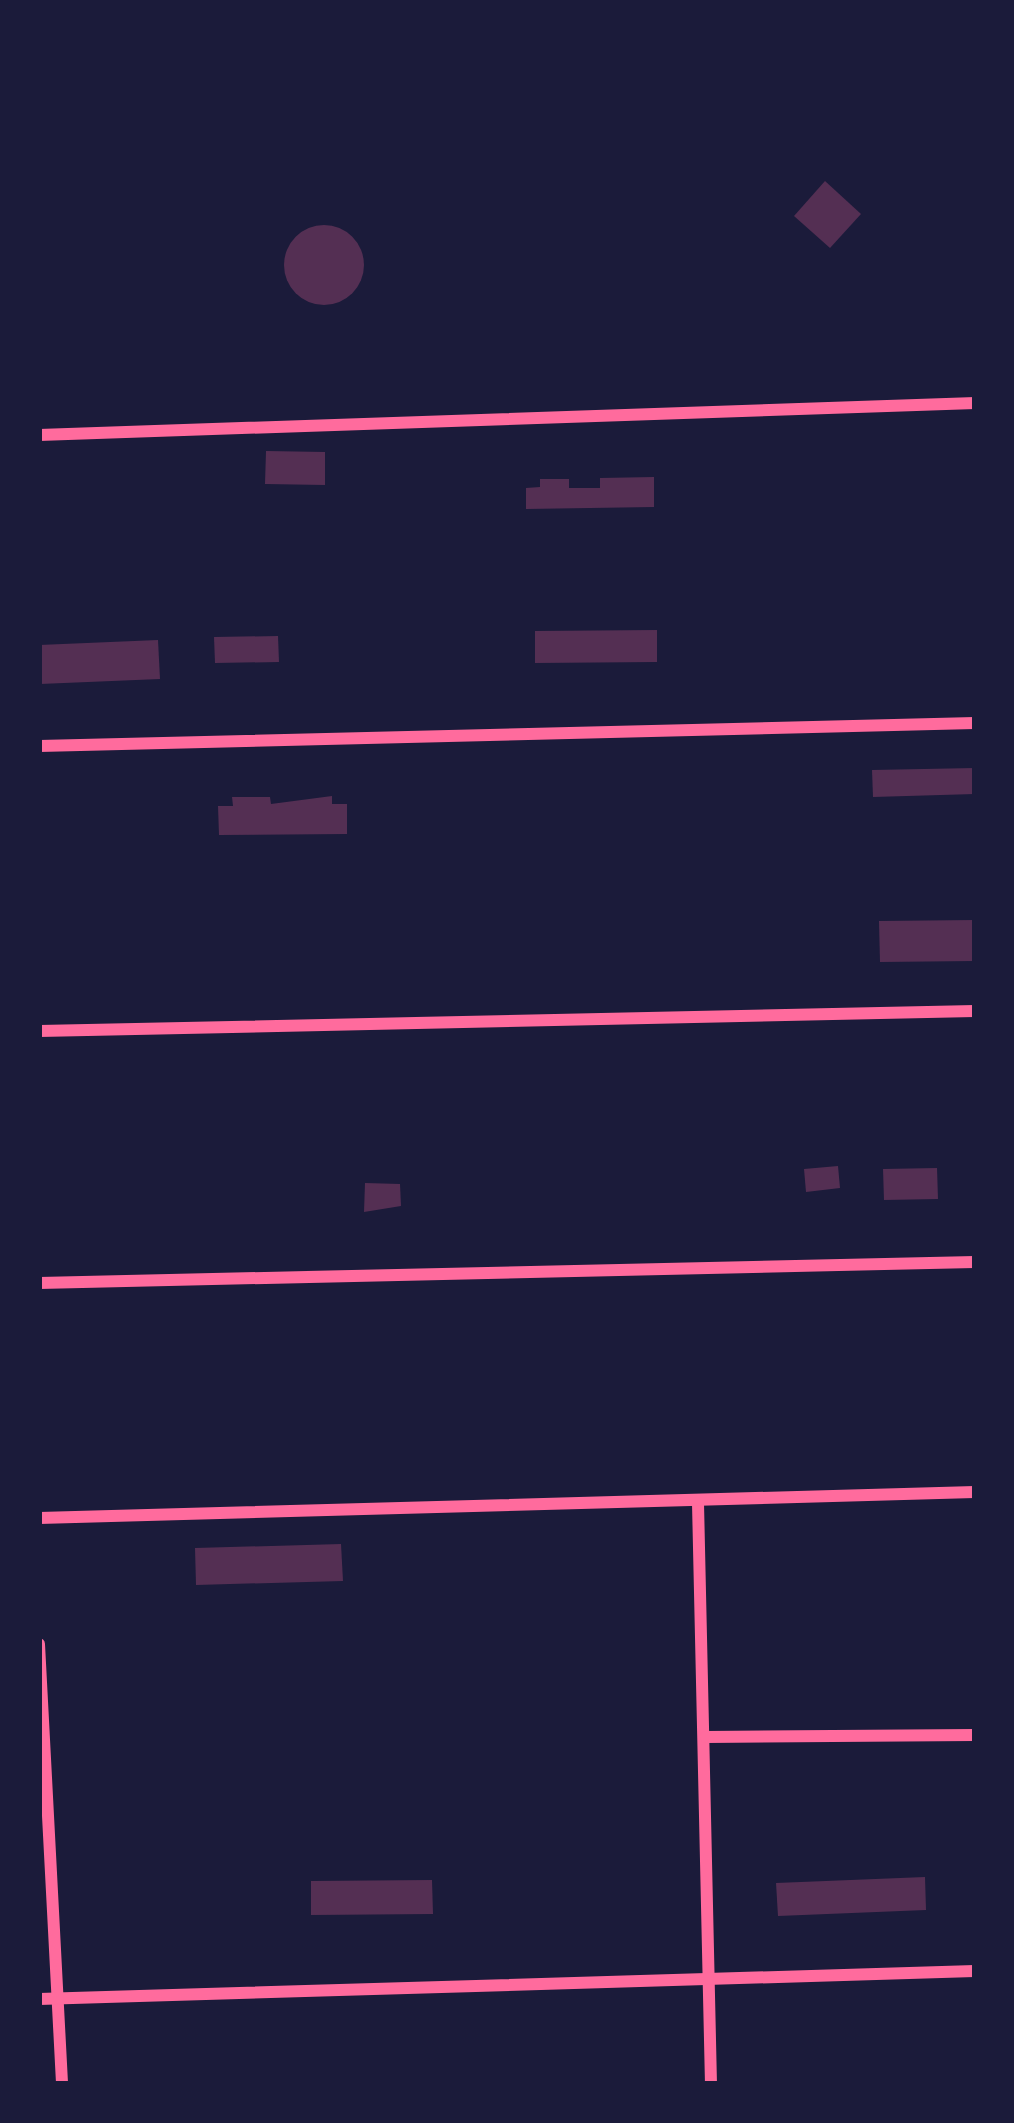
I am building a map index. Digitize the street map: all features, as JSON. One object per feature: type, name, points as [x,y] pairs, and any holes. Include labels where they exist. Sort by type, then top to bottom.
[{"type":"street","points":[[39,435],[975,403]]},
{"type":"street","points":[[39,746],[975,723]]},
{"type":"street","points":[[39,1031],[975,1011]]},
{"type":"street","points":[[39,1283],[975,1262]]},
{"type":"street","points":[[39,1518],[975,1492]]},
{"type":"street","points":[[698,1503],[714,1978],[711,2084]]},
{"type":"street","points":[[39,1644],[45,1888],[62,2084]]},
{"type":"street","points":[[706,1737],[975,1736]]},
{"type":"street","points":[[39,1999],[975,1971]]},
{"type":"building","points":[[825,181],[861,214],[830,248],[794,216]]},
{"type":"building","points":[[324,225],[352,237],[364,265],[352,293],[324,305],[296,293],[284,265],[296,237]]},
{"type":"building","points":[[266,451],[325,452],[325,485],[265,484]]},
{"type":"building","points":[[654,477],[654,507],[526,509],[526,488],[540,487],[540,479],[569,479],[569,488],[600,488],[600,478]]},
{"type":"building","points":[[657,630],[657,662],[535,663],[535,631]]},
{"type":"building","points":[[278,636],[279,662],[215,663],[214,637]]},
{"type":"building","points":[[158,640],[160,679],[40,684],[39,645]]},
{"type":"building","points":[[975,768],[975,794],[873,797],[872,770]]},
{"type":"building","points":[[332,796],[332,804],[347,804],[347,834],[219,835],[218,806],[233,806],[232,797],[270,797],[271,804]]},
{"type":"building","points":[[975,920],[975,961],[880,962],[879,921]]},
{"type":"building","points":[[838,1166],[840,1188],[806,1192],[804,1169]]},
{"type":"building","points":[[937,1168],[938,1199],[884,1200],[883,1169]]},
{"type":"building","points":[[365,1183],[400,1184],[401,1206],[364,1212]]},
{"type":"building","points":[[341,1544],[343,1581],[196,1585],[195,1548]]},
{"type":"building","points":[[925,1877],[926,1910],[778,1916],[776,1883]]},
{"type":"building","points":[[432,1880],[433,1914],[311,1915],[311,1881]]}]
